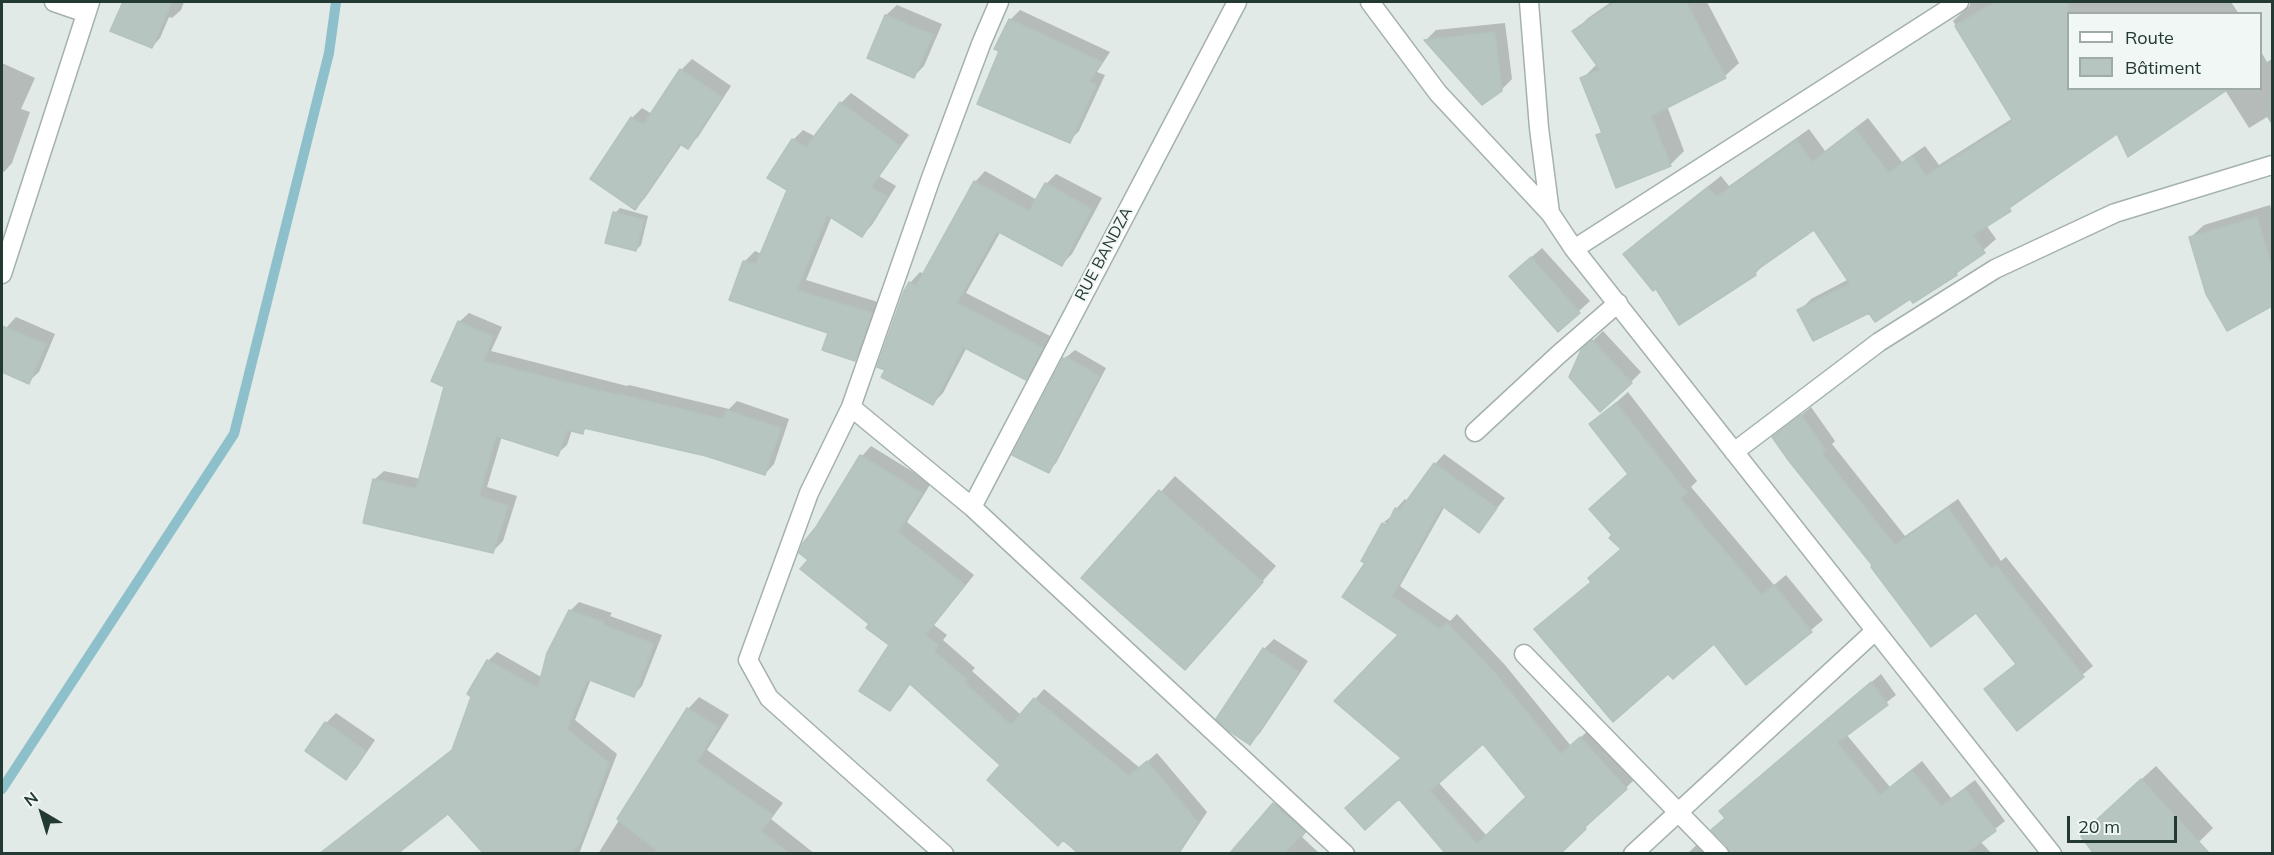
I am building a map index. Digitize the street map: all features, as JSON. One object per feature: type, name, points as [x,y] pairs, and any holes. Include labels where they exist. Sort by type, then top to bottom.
[{"type":"street","points":[[2,274],[88,7],[54,2]]},
{"type":"street","points":[[944,854],[769,698],[748,660],[809,493],[851,407],[935,167],[999,2]]},
{"type":"street","name":"RUE BANDZA","points":[[972,507],[1237,2]]},
{"type":"street","points":[[1370,2],[1438,93],[1550,213],[1574,249],[2052,854]]},
{"type":"street","points":[[1529,2],[1539,128],[1550,213]]},
{"type":"street","points":[[1574,249],[1959,2]]},
{"type":"street","points":[[1734,452],[1879,342],[1995,268],[2115,213],[2272,165]]},
{"type":"street","points":[[1475,432],[1618,303]]},
{"type":"street","points":[[851,407],[972,507],[1345,854]]},
{"type":"street","points":[[1633,854],[1875,631]]},
{"type":"street","points":[[1524,654],[1719,854]]},
{"type":"building","points":[[123,2],[172,2],[152,48],[110,31]]},
{"type":"building","points":[[1615,2],[1686,2],[1726,78],[1651,116],[1671,166],[1616,188],[1596,135],[1602,133],[1580,78],[1600,70],[1572,31]]},
{"type":"building","points":[[1995,2],[2068,2],[2067,90],[2227,90],[2128,157],[2117,134],[2009,208],[2011,211],[1973,235],[1985,253],[1956,273],[1957,275],[1913,303],[1910,299],[1875,322],[1869,313],[1813,341],[1797,310],[1850,284],[1814,230],[1754,272],[1756,275],[1679,325],[1656,289],[1653,291],[1623,254],[1708,187],[1716,197],[1797,140],[1812,162],[1855,129],[1889,173],[1912,156],[1926,176],[2013,121],[1955,26]]},
{"type":"building","points":[[885,15],[933,35],[914,78],[867,58]]},
{"type":"building","points":[[1009,19],[1102,62],[1089,82],[1096,85],[1070,143],[977,104],[999,51],[994,49]]},
{"type":"building","points":[[1495,32],[1502,91],[1482,105],[1424,40]]},
{"type":"building","points":[[680,69],[722,97],[688,149],[680,144],[635,210],[590,179],[631,117],[643,125]]},
{"type":"building","points":[[840,102],[900,146],[871,187],[887,197],[862,237],[827,215],[797,290],[872,313],[855,361],[822,350],[828,333],[729,300],[743,261],[756,264],[787,190],[767,178],[792,139],[806,147]]},
{"type":"building","points":[[974,181],[1029,211],[1045,183],[1092,209],[1062,266],[997,231],[957,303],[1043,348],[1026,380],[963,347],[933,405],[881,377],[885,370],[877,367],[904,291],[909,282],[916,286]]},
{"type":"building","points":[[613,212],[644,220],[636,251],[605,243]]},
{"type":"building","points":[[2257,217],[2272,269],[2272,306],[2227,331],[2206,294],[2189,237]]},
{"type":"building","points":[[1531,257],[1580,313],[1558,332],[1509,276]]},
{"type":"building","points":[[458,321],[493,337],[483,361],[723,419],[726,410],[781,428],[765,475],[706,456],[584,428],[583,434],[567,430],[558,456],[496,436],[479,496],[508,506],[493,553],[363,523],[373,479],[416,489],[444,387],[431,381]]},
{"type":"building","points":[[2,326],[46,344],[29,384],[2,372]]},
{"type":"building","points":[[1592,340],[1632,383],[1600,412],[1569,377],[1581,350]]},
{"type":"building","points":[[1066,357],[1099,376],[1049,473],[1012,455],[1063,358]]},
{"type":"building","points":[[1616,403],[1687,493],[1680,498],[1762,595],[1774,585],[1812,632],[1746,685],[1714,644],[1673,679],[1668,674],[1613,722],[1534,629],[1591,582],[1588,578],[1621,549],[1609,538],[1612,535],[1589,509],[1628,474],[1589,424]]},
{"type":"building","points":[[1801,415],[1826,451],[1822,454],[1895,545],[1948,508],[1991,569],[1996,565],[2084,677],[2017,731],[1984,689],[2016,664],[1976,613],[1931,647],[1871,567],[1872,565],[1772,437]]},
{"type":"building","points":[[860,455],[922,493],[898,532],[965,585],[925,635],[938,645],[934,651],[966,679],[964,682],[1011,725],[1034,698],[1129,776],[1147,761],[1198,822],[1178,854],[1079,854],[1063,840],[1058,846],[987,780],[1000,765],[909,683],[890,711],[859,691],[889,645],[866,628],[869,624],[800,569],[808,560],[799,553],[803,543],[816,527]]},
{"type":"building","points":[[1434,463],[1497,508],[1479,533],[1442,506],[1392,596],[1440,629],[1447,623],[1496,674],[1561,754],[1580,737],[1627,789],[1585,827],[1586,829],[1560,854],[1446,854],[1399,799],[1365,830],[1345,808],[1401,758],[1334,701],[1398,635],[1342,597],[1365,563],[1361,561],[1382,523],[1387,525],[1395,508],[1400,510]],"holes":[[[1483,744],[1526,797],[1477,844],[1430,791]]]},
{"type":"building","points":[[1159,490],[1263,582],[1185,670],[1081,578]]},
{"type":"building","points":[[569,610],[604,622],[603,625],[654,644],[634,697],[587,679],[567,729],[609,763],[579,844],[571,854],[484,854],[448,814],[397,854],[319,854],[452,750],[471,697],[467,694],[487,660],[538,688],[547,653]]},
{"type":"building","points":[[1263,648],[1299,672],[1250,745],[1216,719]]},
{"type":"building","points":[[1871,682],[1888,705],[1837,743],[1880,795],[1912,770],[1941,806],[1965,789],[1996,831],[1965,854],[1730,854],[1727,846],[1711,830],[1725,818],[1719,811]]},
{"type":"building","points":[[687,708],[718,727],[697,762],[773,815],[761,831],[790,854],[661,854],[617,819]]},
{"type":"building","points":[[325,722],[366,751],[346,780],[305,751]]},
{"type":"building","points":[[2141,779],[2210,854],[2094,854],[2080,835]]},
{"type":"building","points":[[1273,803],[1305,832],[1283,854],[1229,854]]},
{"type":"waterway","points":[[2,789],[234,434],[329,53],[336,2]]}]
